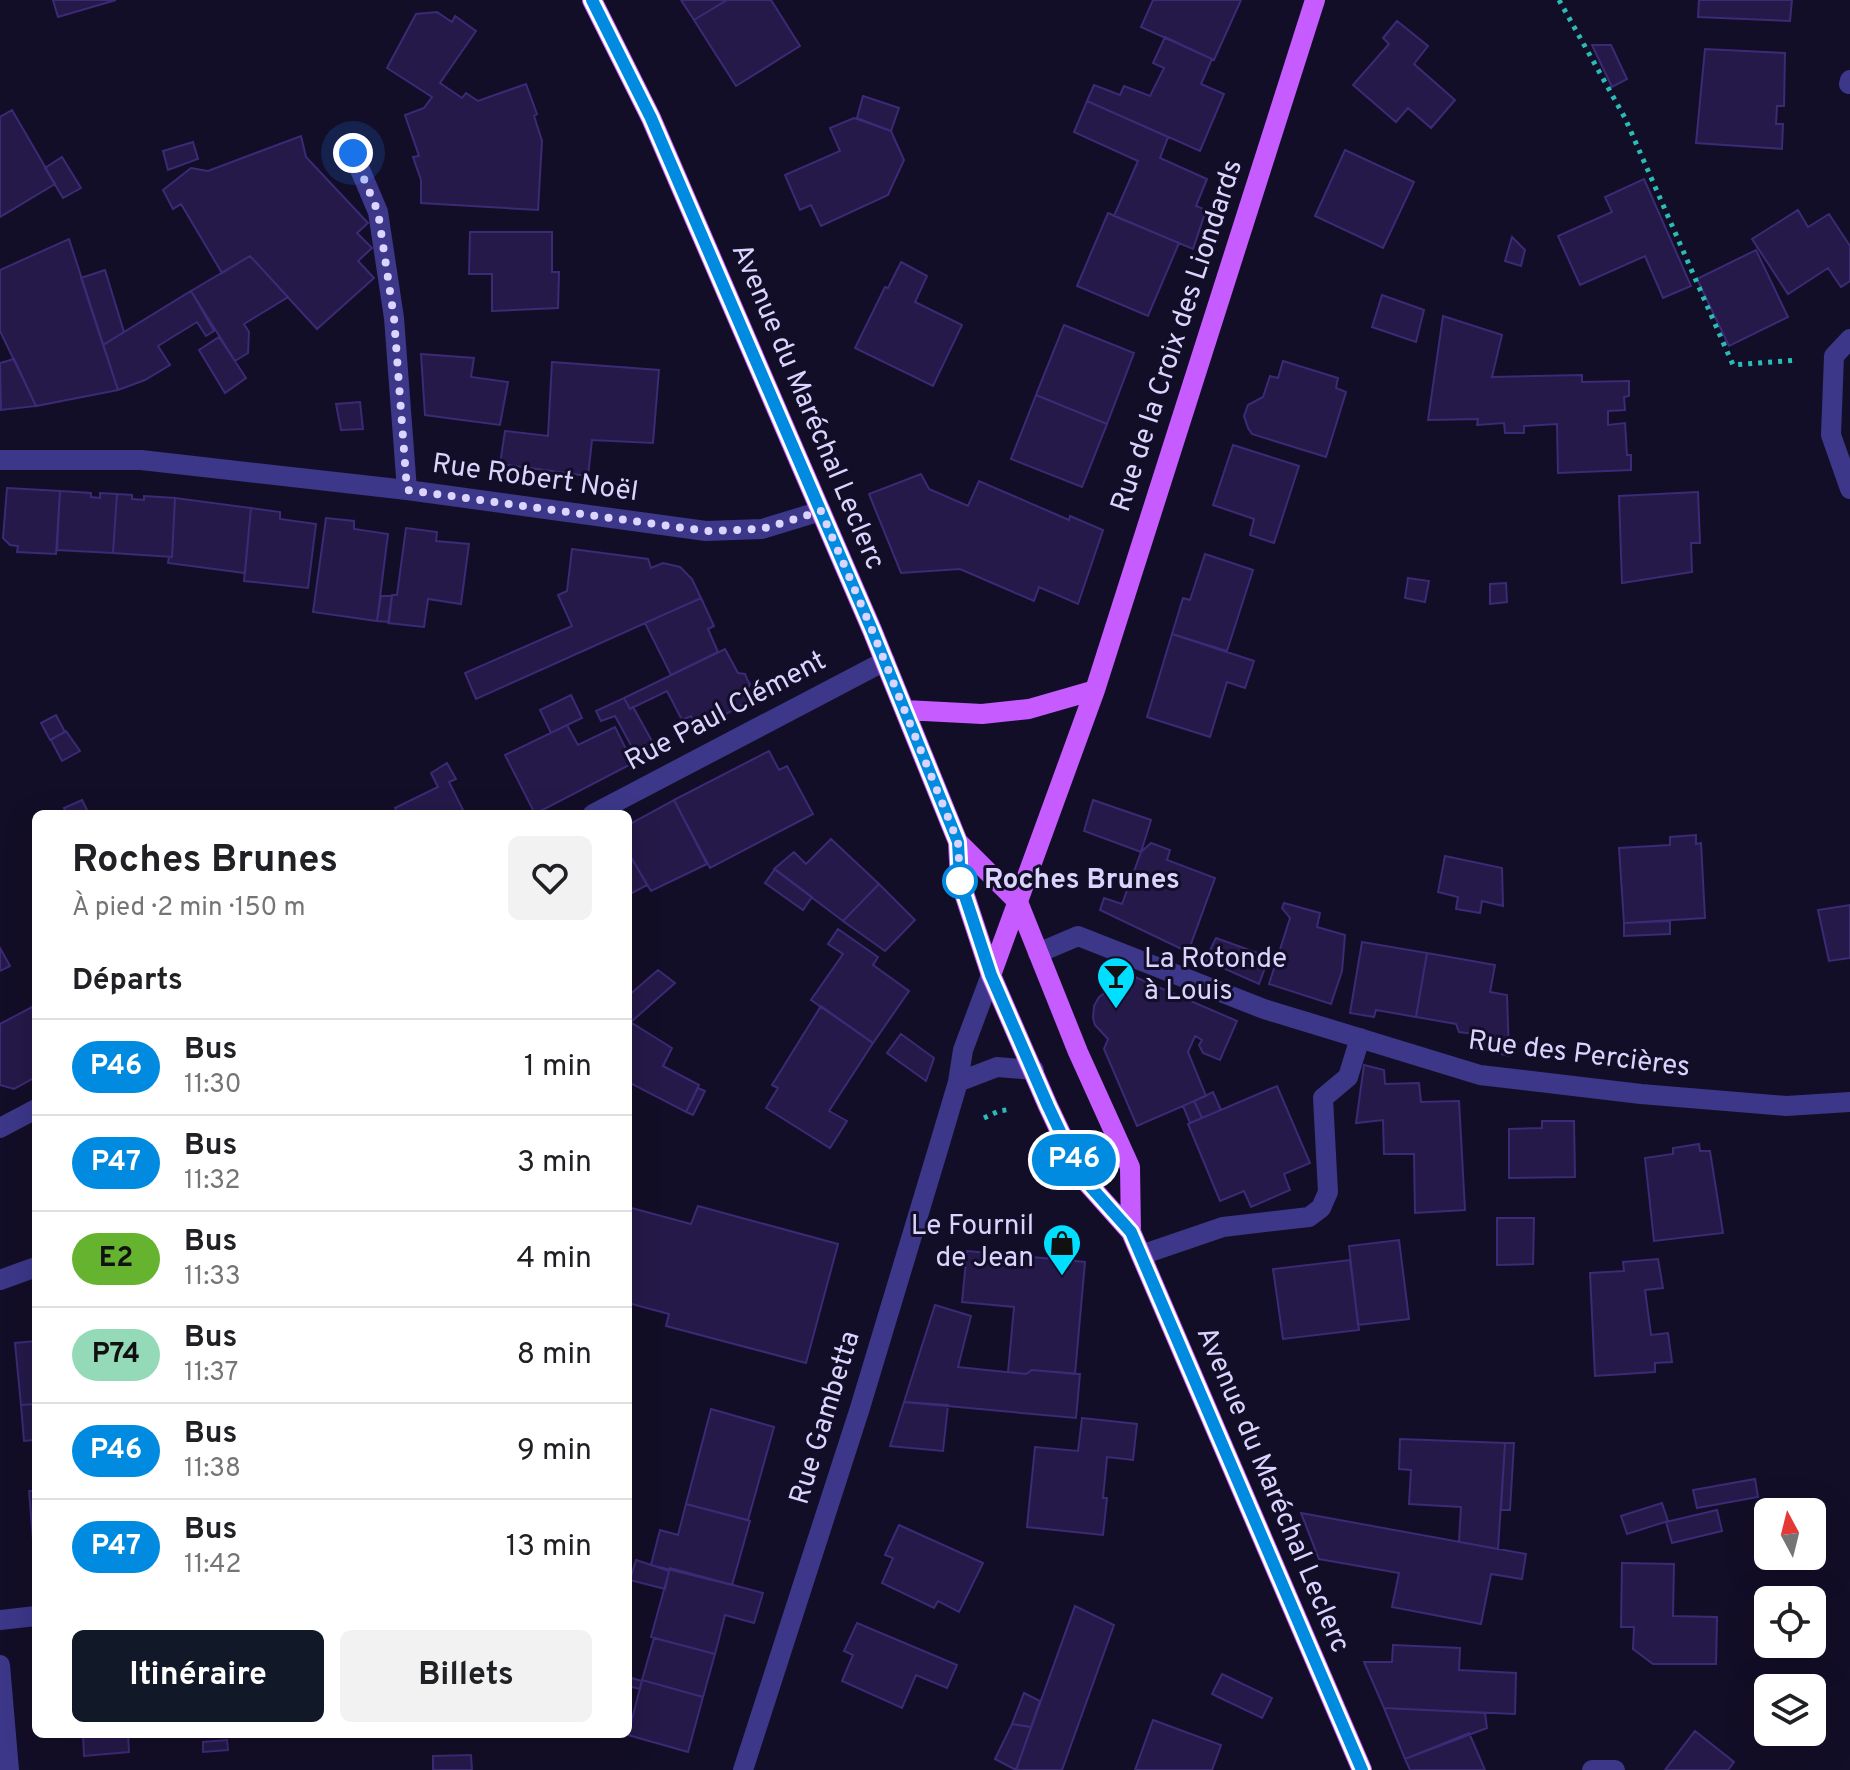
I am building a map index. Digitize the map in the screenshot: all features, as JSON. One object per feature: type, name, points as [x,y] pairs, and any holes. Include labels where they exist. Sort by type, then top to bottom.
[{"type":"main road","name":"Avenue du Maréchal Leclerc","points":[[592,0],[651,118],[885,661],[958,842],[960,881],[991,975],[1081,1176],[1131,1232],[1362,1770]]},
{"type":"main road","name":"Rue de la Croix des Liondards","points":[[991,975],[1095,690],[1315,0]]},
{"type":"main road","points":[[905,710],[982,714],[1014,711],[1095,690]]},
{"type":"main road","name":"Avenue du Maréchal Leclerc","points":[[958,842],[1018,902],[1092,1085],[1130,1167],[1131,1232]]},
{"type":"street","points":[[353,153],[378,212],[394,318],[407,490]]},
{"type":"street","points":[[1850,339],[1834,356],[1831,435],[1850,489]]},
{"type":"street","name":"Rue Robert Noël","points":[[0,460],[141,460],[407,490],[706,531],[762,529],[821,511]]},
{"type":"street","name":"Rue Paul Clément","points":[[601,810],[885,661]]},
{"type":"street","name":"Rue des Percières","points":[[1038,953],[1078,936],[1264,1009],[1480,1075],[1641,1094],[1786,1106],[1850,1102]]},
{"type":"street","name":"Rue Gambetta","points":[[743,1770],[860,1408],[958,1082],[963,1050],[991,975]]},
{"type":"street","points":[[1141,1255],[1223,1227],[1309,1217],[1321,1208],[1328,1192],[1323,1098],[1348,1077],[1360,1038]]},
{"type":"street","points":[[958,1082],[997,1067],[1034,1070]]},
{"type":"street","points":[[0,1128],[32,1111]]},
{"type":"street","points":[[0,1280],[32,1268]]},
{"type":"street","points":[[0,1620],[32,1616]]},
{"type":"street","points":[[0,1665],[9,1770]]},
{"type":"street","points":[[1592,1770],[1615,1770]]},
{"type":"path","points":[[1559,0],[1625,118],[1733,365],[1834,356]]},
{"type":"building","points":[[53,0],[116,0],[58,17]]},
{"type":"building","points":[[681,0],[727,0],[694,20]]},
{"type":"building","points":[[727,0],[771,0],[800,46],[736,86],[694,20]]},
{"type":"building","points":[[1153,0],[1241,0],[1214,60],[1141,27]]},
{"type":"building","points":[[1699,0],[1792,0],[1790,21],[1698,17]]},
{"type":"building","points":[[437,12],[452,22],[455,16],[476,31],[440,83],[462,98],[466,93],[478,101],[526,84],[537,114],[534,116],[542,141],[538,210],[421,203],[421,180],[413,157],[419,156],[405,115],[424,108],[432,97],[387,68],[416,14]]},
{"type":"building","points":[[1397,21],[1428,46],[1414,64],[1455,100],[1431,128],[1408,108],[1396,122],[1353,85],[1389,44],[1383,38]]},
{"type":"building","points":[[1165,37],[1212,59],[1201,84],[1224,94],[1200,151],[1087,101],[1094,85],[1120,95],[1124,86],[1150,96],[1164,68],[1153,63]]},
{"type":"building","points":[[1592,45],[1611,45],[1627,79],[1612,87]]},
{"type":"building","points":[[1705,49],[1785,53],[1784,106],[1777,106],[1776,124],[1783,124],[1782,149],[1696,143]]},
{"type":"building","points":[[863,96],[899,108],[891,131],[857,118]]},
{"type":"building","points":[[1087,101],[1168,137],[1160,158],[1207,179],[1196,206],[1206,210],[1193,249],[1114,216],[1138,161],[1074,132]]},
{"type":"building","points":[[12,110],[55,184],[0,217],[0,117]]},
{"type":"building","points":[[854,118],[891,131],[904,160],[888,195],[821,226],[811,205],[800,210],[785,175],[840,151],[830,128]]},
{"type":"building","points":[[301,136],[306,157],[368,223],[357,233],[372,248],[358,261],[374,278],[317,329],[250,256],[222,273],[181,204],[173,209],[163,190],[191,168],[208,171]]},
{"type":"building","points":[[193,142],[198,159],[168,170],[163,151]]},
{"type":"building","points":[[1345,150],[1414,182],[1383,248],[1315,216]]},
{"type":"building","points":[[62,157],[81,188],[63,198],[45,168]]},
{"type":"building","points":[[1644,179],[1691,286],[1663,298],[1645,256],[1580,285],[1558,236],[1612,212],[1605,197]]},
{"type":"building","points":[[1798,210],[1808,227],[1829,214],[1850,246],[1850,281],[1841,287],[1828,268],[1788,294],[1752,239]]},
{"type":"building","points":[[1108,213],[1179,243],[1148,316],[1077,286]]},
{"type":"building","points":[[470,232],[552,232],[552,272],[559,272],[558,308],[492,311],[492,274],[469,274]]},
{"type":"building","points":[[1512,237],[1525,250],[1521,266],[1505,261]]},
{"type":"building","points":[[69,239],[118,390],[36,406],[0,331],[0,270]]},
{"type":"building","points":[[1756,250],[1788,317],[1729,346],[1697,279]]},
{"type":"building","points":[[250,256],[288,297],[244,324],[249,332],[248,353],[235,361],[191,291]]},
{"type":"building","points":[[901,262],[927,276],[915,302],[962,325],[933,386],[855,348]]},
{"type":"building","points":[[105,270],[124,332],[103,345],[81,278]]},
{"type":"building","points":[[191,291],[214,331],[206,336],[197,322],[158,346],[170,365],[145,380],[118,390],[103,345]]},
{"type":"building","points":[[1382,295],[1424,310],[1416,342],[1372,327]]},
{"type":"building","points":[[1443,316],[1502,335],[1492,377],[1582,375],[1582,382],[1629,381],[1629,396],[1624,397],[1625,410],[1608,411],[1608,425],[1625,423],[1631,470],[1558,473],[1557,424],[1524,426],[1524,433],[1505,433],[1504,423],[1477,425],[1478,419],[1428,420]]},
{"type":"building","points":[[1064,325],[1134,353],[1107,424],[1036,395]]},
{"type":"building","points":[[219,337],[246,378],[225,393],[199,350]]},
{"type":"building","points":[[421,354],[474,358],[471,377],[508,382],[500,425],[425,415]]},
{"type":"building","points":[[14,359],[36,406],[1,410],[0,363]]},
{"type":"building","points":[[1283,361],[1338,378],[1336,388],[1346,392],[1326,457],[1252,434],[1248,428],[1244,416],[1248,405],[1263,397],[1270,376],[1278,378]]},
{"type":"building","points":[[552,362],[659,370],[653,443],[592,440],[588,476],[500,464],[505,431],[548,436]]},
{"type":"building","points":[[1036,395],[1107,424],[1082,487],[1011,459]]},
{"type":"building","points":[[360,402],[363,429],[341,430],[336,404]]},
{"type":"building","points":[[1233,445],[1299,466],[1274,543],[1250,535],[1254,519],[1213,505]]},
{"type":"building","points":[[921,474],[929,489],[968,506],[979,481],[1069,520],[1070,516],[1103,530],[1078,604],[1039,587],[1034,601],[960,569],[901,573],[869,494]]},
{"type":"building","points":[[7,488],[60,491],[56,554],[17,552],[18,546],[10,545],[3,538]]},
{"type":"building","points":[[60,491],[91,493],[91,497],[100,498],[100,493],[117,494],[113,553],[57,550]]},
{"type":"building","points":[[1698,492],[1700,543],[1691,543],[1692,572],[1622,583],[1619,496]]},
{"type":"building","points":[[117,494],[144,500],[144,496],[175,498],[172,557],[113,553]]},
{"type":"building","points":[[175,498],[251,508],[245,573],[168,563],[169,557],[172,557]]},
{"type":"building","points":[[251,508],[280,512],[280,519],[316,524],[308,588],[244,581]]},
{"type":"building","points":[[326,518],[354,521],[354,529],[388,534],[377,621],[313,612]]},
{"type":"building","points":[[406,528],[437,532],[436,541],[469,544],[461,604],[428,599],[424,627],[388,623],[392,595],[397,595]]},
{"type":"building","points":[[572,549],[648,559],[651,568],[663,563],[680,567],[692,579],[701,598],[476,699],[465,673],[572,626],[558,595],[567,591]]},
{"type":"building","points":[[1205,554],[1253,570],[1227,651],[1172,634],[1183,598],[1190,600]]},
{"type":"building","points":[[1408,578],[1429,581],[1425,602],[1405,598]]},
{"type":"building","points":[[1506,583],[1507,602],[1490,604],[1490,584]]},
{"type":"building","points":[[381,596],[392,596],[389,622],[377,621]]},
{"type":"building","points":[[701,598],[714,626],[708,629],[718,652],[671,675],[645,623]]},
{"type":"building","points":[[1172,634],[1254,661],[1245,688],[1227,682],[1210,737],[1147,717]]},
{"type":"building","points":[[725,649],[738,673],[745,674],[752,700],[698,729],[691,716],[682,720],[667,691],[630,709],[624,698]]},
{"type":"building","points":[[571,695],[582,718],[551,733],[540,710]]},
{"type":"building","points":[[624,698],[630,709],[633,707],[657,750],[639,760],[615,716],[601,721],[596,711]]},
{"type":"building","points":[[56,715],[65,732],[50,740],[41,723]]},
{"type":"building","points":[[567,725],[578,745],[615,727],[633,763],[543,810],[533,810],[505,755]]},
{"type":"building","points":[[66,731],[80,751],[62,761],[51,740]]},
{"type":"building","points":[[769,751],[779,770],[787,766],[813,814],[710,868],[674,800]]},
{"type":"building","points":[[447,763],[456,779],[449,782],[463,810],[396,810],[395,808],[438,787],[431,773]]},
{"type":"building","points":[[82,800],[87,810],[65,810]]},
{"type":"building","points":[[674,800],[707,864],[651,891],[632,859],[632,823]]},
{"type":"building","points":[[1093,800],[1151,820],[1141,852],[1084,831]]},
{"type":"building","points":[[1696,835],[1696,844],[1701,843],[1705,918],[1624,923],[1619,848],[1670,845],[1670,837]]},
{"type":"building","points":[[831,839],[879,884],[843,921],[774,869],[794,852],[806,864]]},
{"type":"building","points":[[1151,843],[1170,850],[1167,860],[1215,878],[1188,952],[1100,910],[1104,898],[1122,904],[1141,852]]},
{"type":"building","points":[[1445,856],[1502,868],[1503,906],[1482,901],[1480,913],[1456,909],[1458,897],[1438,892]]},
{"type":"building","points":[[632,859],[647,885],[632,893]]},
{"type":"building","points":[[775,869],[812,897],[803,910],[765,883]]},
{"type":"building","points":[[879,884],[915,920],[885,951],[843,921]]},
{"type":"building","points":[[1284,903],[1320,913],[1317,927],[1345,935],[1342,971],[1331,1004],[1269,984],[1290,918],[1282,908]]},
{"type":"building","points":[[1850,905],[1850,958],[1829,961],[1818,910]]},
{"type":"building","points":[[1670,921],[1670,934],[1624,936],[1624,923]]},
{"type":"building","points":[[838,929],[878,957],[873,965],[909,991],[873,1043],[811,1000],[843,954],[828,944]]},
{"type":"building","points":[[1216,938],[1269,957],[1259,984],[1205,960]]},
{"type":"building","points":[[1362,942],[1427,953],[1416,1017],[1376,1010],[1374,1017],[1350,1013]]},
{"type":"building","points":[[0,948],[10,966],[0,971]]},
{"type":"building","points":[[1427,953],[1495,965],[1490,992],[1507,995],[1509,1056],[1472,1047],[1474,1034],[1459,1032],[1456,1024],[1416,1017]]},
{"type":"building","points":[[658,970],[675,983],[632,1021],[632,993]]},
{"type":"building","points":[[1135,977],[1237,1021],[1220,1060],[1203,1053],[1199,1045],[1202,1040],[1195,1036],[1188,1052],[1206,1096],[1137,1126],[1104,1049],[1108,1039],[1095,1025],[1093,1018],[1099,997],[1112,988],[1130,988]]},
{"type":"building","points":[[821,1006],[873,1043],[829,1111],[847,1121],[830,1148],[766,1108],[778,1088],[772,1085]]},
{"type":"building","points":[[32,1007],[32,1079],[14,1089],[0,1085],[0,1024]]},
{"type":"building","points":[[632,1023],[672,1048],[663,1066],[699,1085],[686,1112],[632,1084]]},
{"type":"building","points":[[901,1034],[934,1058],[926,1081],[887,1053]]},
{"type":"building","points":[[1364,1065],[1384,1070],[1385,1084],[1419,1083],[1421,1102],[1459,1101],[1465,1210],[1415,1213],[1414,1154],[1384,1154],[1383,1120],[1356,1123]]},
{"type":"building","points":[[1277,1086],[1310,1163],[1284,1174],[1290,1190],[1251,1207],[1244,1191],[1220,1201],[1188,1124]]},
{"type":"building","points":[[698,1088],[705,1091],[693,1115],[686,1112]]},
{"type":"building","points":[[1213,1092],[1221,1110],[1202,1118],[1194,1101]]},
{"type":"building","points":[[1194,1101],[1202,1118],[1190,1123],[1183,1106]]},
{"type":"building","points":[[1542,1121],[1574,1121],[1575,1177],[1509,1178],[1509,1129],[1542,1128]]},
{"type":"building","points":[[1699,1144],[1700,1151],[1710,1151],[1723,1233],[1654,1241],[1645,1158],[1673,1154],[1673,1148]]},
{"type":"building","points":[[698,1206],[838,1244],[806,1363],[666,1326],[669,1314],[632,1304],[632,1208],[691,1224]]},
{"type":"building","points":[[1497,1218],[1534,1218],[1533,1264],[1497,1265]]},
{"type":"building","points":[[1399,1240],[1409,1319],[1358,1325],[1349,1246]]},
{"type":"building","points":[[967,1251],[1085,1262],[1075,1374],[1032,1370],[1026,1374],[1008,1372],[1014,1307],[962,1302]]},
{"type":"building","points":[[1658,1259],[1663,1288],[1645,1290],[1651,1335],[1668,1333],[1672,1362],[1655,1363],[1655,1372],[1595,1376],[1590,1273],[1624,1271],[1623,1262]]},
{"type":"building","points":[[1350,1260],[1359,1330],[1283,1339],[1273,1269]]},
{"type":"building","points":[[935,1305],[971,1316],[958,1367],[1026,1374],[1032,1370],[1080,1374],[1076,1418],[904,1402]]},
{"type":"building","points":[[32,1341],[32,1404],[21,1405],[15,1343]]},
{"type":"building","points":[[904,1402],[948,1405],[943,1451],[890,1446]]},
{"type":"building","points":[[32,1404],[32,1440],[24,1441],[21,1405]]},
{"type":"building","points":[[711,1409],[774,1427],[748,1520],[686,1504]]},
{"type":"building","points":[[1082,1418],[1137,1424],[1133,1460],[1107,1457],[1103,1535],[1027,1527],[1035,1447],[1078,1451]]},
{"type":"building","points":[[1400,1439],[1505,1443],[1498,1549],[1459,1542],[1461,1507],[1409,1504],[1411,1470],[1399,1469]]},
{"type":"building","points":[[1505,1443],[1514,1443],[1510,1510],[1501,1510]]},
{"type":"building","points":[[1755,1479],[1758,1497],[1697,1508],[1693,1490]]},
{"type":"building","points":[[29,1491],[32,1491],[32,1527]]},
{"type":"building","points":[[1662,1503],[1668,1521],[1627,1534],[1621,1516]]},
{"type":"building","points":[[686,1504],[750,1521],[732,1585],[651,1565],[660,1530],[678,1535]]},
{"type":"building","points":[[1717,1510],[1722,1531],[1672,1543],[1666,1522]]},
{"type":"building","points":[[1301,1513],[1526,1554],[1522,1579],[1491,1574],[1481,1624],[1392,1607],[1399,1573],[1319,1559]]},
{"type":"building","points":[[899,1525],[983,1563],[959,1612],[938,1601],[934,1608],[882,1583],[893,1558],[885,1555]]},
{"type":"building","points":[[636,1560],[669,1571],[665,1589],[632,1581]]},
{"type":"building","points":[[1622,1563],[1674,1564],[1673,1616],[1717,1617],[1716,1664],[1653,1664],[1633,1649],[1634,1627],[1621,1627]]},
{"type":"building","points":[[670,1568],[763,1593],[754,1623],[725,1615],[715,1654],[651,1637]]},
{"type":"building","points":[[1075,1606],[1114,1625],[1062,1770],[1016,1770]]},
{"type":"building","points":[[857,1623],[957,1665],[947,1688],[916,1675],[902,1708],[842,1681],[853,1655],[844,1651]]},
{"type":"building","points":[[654,1638],[715,1654],[703,1697],[642,1680]]},
{"type":"building","points":[[1393,1645],[1460,1648],[1459,1670],[1516,1673],[1515,1714],[1384,1708],[1364,1662],[1392,1662]]},
{"type":"building","points":[[1222,1674],[1272,1698],[1262,1718],[1212,1694]]},
{"type":"building","points":[[632,1678],[642,1681],[640,1689],[632,1687]]},
{"type":"building","points":[[642,1680],[703,1697],[688,1752],[632,1736],[632,1719]]},
{"type":"building","points":[[1024,1693],[1040,1701],[1031,1727],[1012,1724]]},
{"type":"building","points":[[1384,1708],[1485,1713],[1487,1728],[1405,1759]]},
{"type":"building","points":[[1153,1720],[1221,1745],[1212,1770],[1135,1770]]},
{"type":"building","points":[[1012,1724],[1031,1727],[1016,1770],[995,1759]]},
{"type":"building","points":[[1695,1731],[1734,1762],[1728,1770],[1665,1770]]},
{"type":"building","points":[[1469,1733],[1485,1770],[1410,1770],[1405,1759]]},
{"type":"building","points":[[83,1738],[128,1738],[129,1752],[84,1756]]},
{"type":"building","points":[[227,1740],[228,1750],[203,1752],[203,1742]]},
{"type":"building","points":[[471,1755],[472,1770],[433,1770],[433,1756]]},
{"type":"bus line","name":"P46","points":[[592,0],[651,118],[872,630],[958,842],[960,881],[969,916],[991,975],[1081,1176],[1131,1232],[1362,1770]]},
{"type":"place","name":"Roches Brunes","points":[[960,881]]},
{"type":"place","name":"La Rotonde à Louis","points":[[1116,1010]]},
{"type":"place","name":"Le Fournil de Jean","points":[[1062,1277]]},
{"type":"route","points":[[353,153],[378,212],[394,318],[407,490],[706,531],[762,529],[821,511],[958,842],[960,881]]}]
